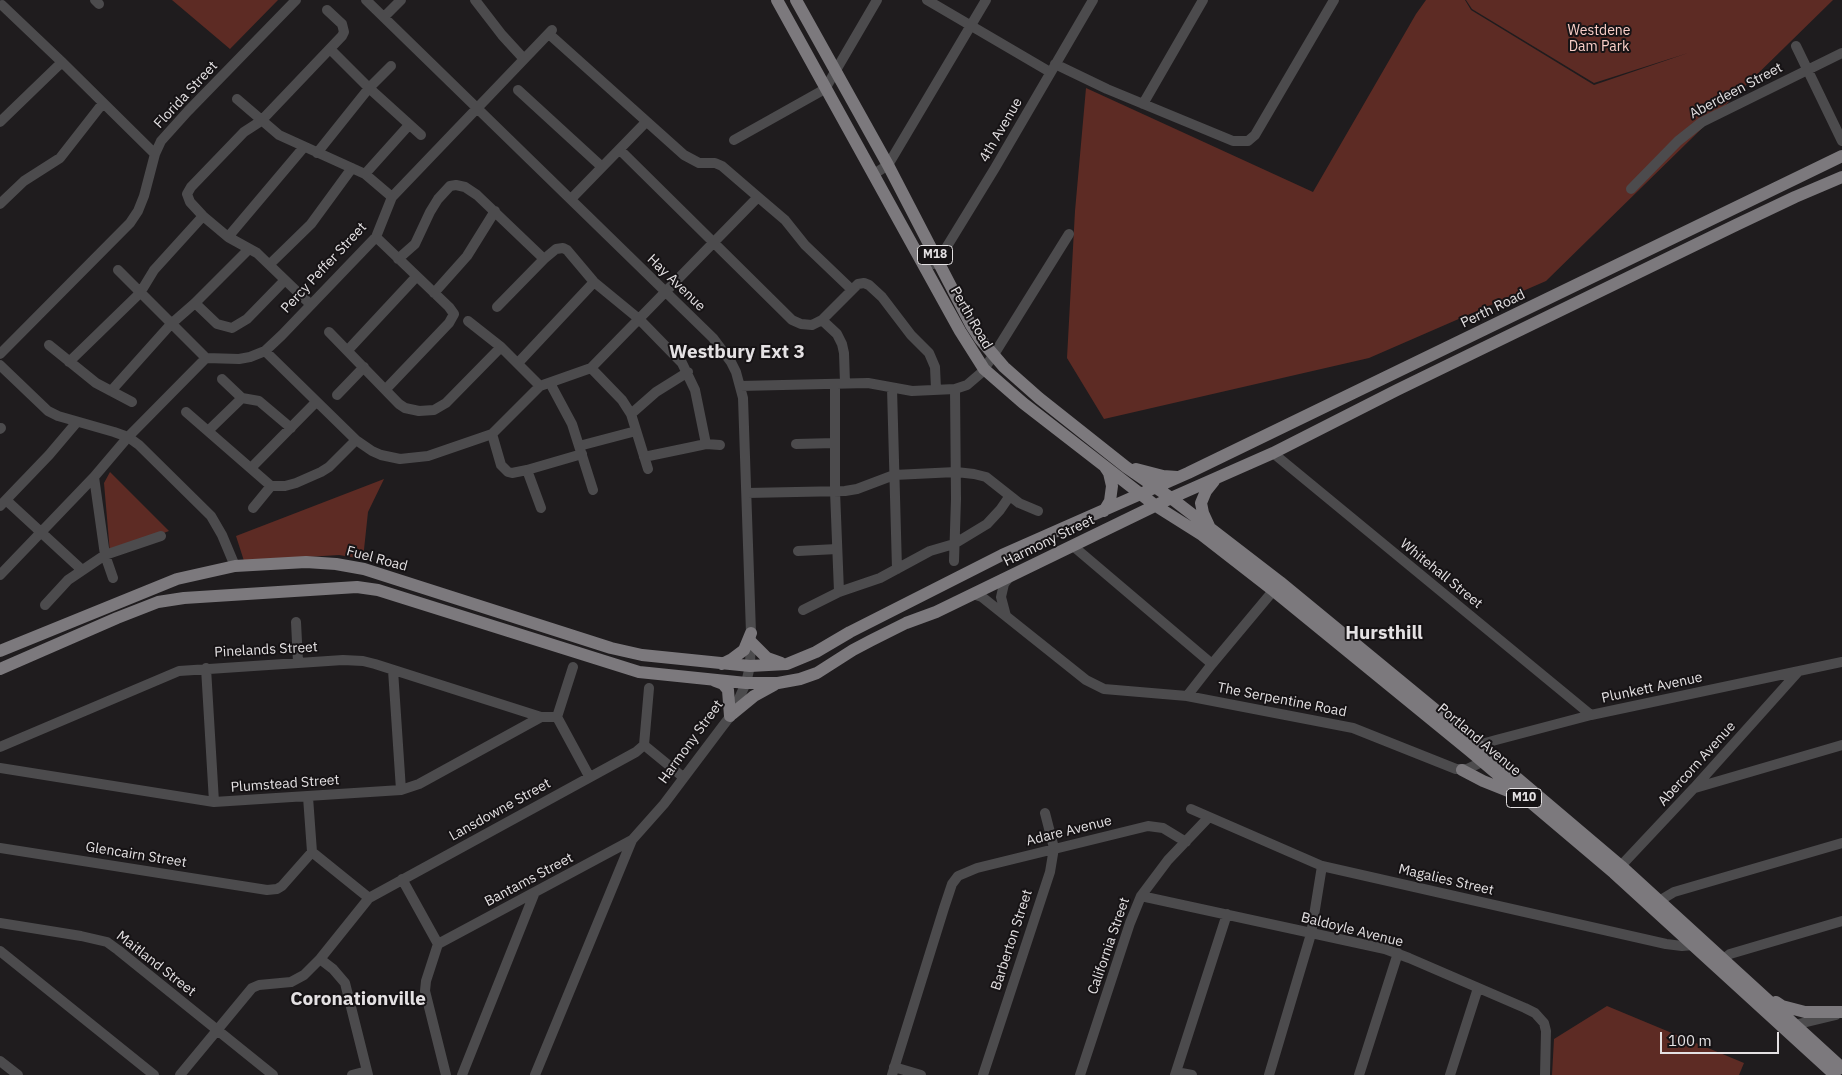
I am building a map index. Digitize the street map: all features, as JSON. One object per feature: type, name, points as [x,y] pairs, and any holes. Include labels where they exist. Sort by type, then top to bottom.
[{"type":"main road","name":"Perth Road","points":[[776,0],[960,331],[984,369],[1023,403],[1156,506]]},
{"type":"main road","name":"Perth Road","points":[[796,0],[888,165],[971,325],[993,356],[1039,398],[1126,466],[1171,498]]},
{"type":"main road","name":"Perth Road","points":[[1143,495],[1842,156]]},
{"type":"main road","points":[[1171,498],[1273,453],[1397,390],[1744,221],[1842,178]]},
{"type":"main road","points":[[1103,464],[1109,473],[1112,486],[1110,501],[1104,511]]},
{"type":"main road","points":[[1126,466],[1163,476],[1182,476]]},
{"type":"main road","points":[[1212,530],[1203,513],[1201,503],[1206,491],[1215,479]]},
{"type":"main road","name":"Harmony Street","points":[[750,666],[787,664],[816,652],[850,632],[1002,555],[1143,495]]},
{"type":"main road","name":"Harmony Street","points":[[746,683],[778,683],[800,679],[817,673],[872,640],[973,594],[1171,498]]},
{"type":"main road","name":"Portland Avenue","points":[[1171,498],[1474,748],[1520,795],[1618,870]]},
{"type":"main road","name":"Portland Avenue","points":[[1156,506],[1277,587]]},
{"type":"main road","name":"Fuel Road","points":[[1,648],[163,584],[195,574],[235,566],[306,562],[349,566],[611,648],[649,656],[750,666]]},
{"type":"main road","points":[[0,669],[116,618],[158,602],[184,598],[357,587],[378,590],[629,670],[650,674],[746,683]]},
{"type":"main road","points":[[722,664],[744,650],[751,638],[767,658],[787,664]]},
{"type":"main road","points":[[713,680],[723,684],[728,690],[731,715]]},
{"type":"main road","points":[[731,715],[760,692],[778,683]]},
{"type":"main road","name":"Portland Avenue","points":[[1485,759],[1618,870],[1789,1026],[1842,1068]]},
{"type":"main road","points":[[1462,770],[1483,781],[1520,795]]},
{"type":"main road","name":"Portland Avenue","points":[[1719,962],[1747,982],[1835,1075]]},
{"type":"main road","points":[[1747,982],[1782,1006],[1792,1010],[1842,1012]]},
{"type":"street","name":"Florida Street","points":[[0,354],[130,223],[138,211],[144,196],[155,154],[168,132],[296,0]]},
{"type":"street","name":"Hay Avenue","points":[[366,0],[666,292],[721,348],[731,362],[740,386],[744,410],[751,638],[750,666],[746,683]]},
{"type":"street","points":[[384,17],[401,0]]},
{"type":"street","points":[[475,0],[506,41],[524,59]]},
{"type":"street","points":[[734,140],[825,88],[877,0]]},
{"type":"street","points":[[927,0],[1053,68],[1239,142],[1248,140],[1255,135],[1334,0]]},
{"type":"street","points":[[874,174],[888,165],[986,0]]},
{"type":"street","name":"4th Avenue","points":[[927,269],[938,261],[995,168],[1093,0]]},
{"type":"street","points":[[1143,104],[1203,0]]},
{"type":"street","points":[[3,4],[155,154]]},
{"type":"street","points":[[310,304],[257,253],[228,237],[203,216],[190,202],[186,194],[249,127],[262,121],[344,32],[342,24],[327,10]]},
{"type":"street","name":"Percy Peffer Street","points":[[206,358],[239,359],[265,350],[282,335],[376,237],[392,197],[550,32],[646,122]]},
{"type":"street","points":[[1796,46],[1842,141]]},
{"type":"street","points":[[330,49],[409,126],[421,135]]},
{"type":"street","name":"Aberdeen Street","points":[[1630,189],[1678,140],[1702,122],[1842,53]]},
{"type":"street","points":[[0,122],[62,62]]},
{"type":"street","points":[[317,152],[369,88],[392,66]]},
{"type":"street","points":[[518,90],[602,167]]},
{"type":"street","points":[[237,99],[280,135],[365,174],[392,197]]},
{"type":"street","points":[[0,204],[24,181],[60,158],[103,103]]},
{"type":"street","points":[[572,200],[646,122],[689,159],[699,163],[715,163],[722,166],[786,220],[805,245],[852,289]]},
{"type":"street","points":[[365,174],[409,126]]},
{"type":"street","points":[[228,237],[304,147]]},
{"type":"street","points":[[620,150],[792,320],[801,324],[812,325],[822,320],[852,289],[861,283],[874,289],[911,335],[929,353],[935,367],[936,390]]},
{"type":"street","points":[[270,264],[310,224],[352,168]]},
{"type":"street","points":[[398,259],[415,244],[438,199],[450,186],[456,185],[465,187],[495,211],[544,259]]},
{"type":"street","points":[[265,350],[356,440],[381,456],[400,459],[428,456],[492,434],[545,384],[590,368],[758,197]]},
{"type":"street","points":[[434,293],[467,256],[495,211]]},
{"type":"street","points":[[69,362],[140,293],[154,270],[203,216]]},
{"type":"street","points":[[740,386],[840,383],[874,384],[912,391],[955,390],[971,383],[993,356],[1069,234]]},
{"type":"street","points":[[376,237],[454,314],[448,323],[386,389]]},
{"type":"street","points":[[497,307],[544,259],[556,249],[563,248],[575,258],[594,282],[639,319],[682,363],[688,372],[696,395],[706,444]]},
{"type":"street","points":[[111,391],[171,324],[249,249]]},
{"type":"street","points":[[0,575],[94,477],[128,437],[206,358],[118,270]]},
{"type":"street","points":[[348,350],[416,277]]},
{"type":"street","points":[[195,303],[218,324],[232,328],[247,319],[285,280]]},
{"type":"street","points":[[518,363],[594,282]]},
{"type":"street","points":[[822,320],[837,334],[842,344],[845,361],[840,383],[835,442],[839,592]]},
{"type":"street","points":[[468,321],[545,384],[568,414],[593,490]]},
{"type":"street","points":[[329,332],[399,404],[412,410],[434,410],[446,403],[500,347]]},
{"type":"street","points":[[50,345],[96,383],[132,402]]},
{"type":"street","points":[[0,365],[48,411],[128,437],[145,451],[211,516],[222,535],[235,566]]},
{"type":"street","points":[[337,395],[364,367]]},
{"type":"street","points":[[590,368],[622,400],[631,414],[648,469]]},
{"type":"street","points":[[631,414],[656,392],[688,372]]},
{"type":"street","points":[[222,379],[242,398],[259,402],[291,428]]},
{"type":"street","points":[[892,388],[897,568]]},
{"type":"street","points":[[954,561],[955,390]]},
{"type":"street","points":[[208,430],[242,398]]},
{"type":"street","points":[[251,468],[316,402]]},
{"type":"street","points":[[186,412],[272,486],[285,486],[296,483],[321,472],[329,467],[356,440]]},
{"type":"street","points":[[77,422],[49,455],[3,503],[42,532],[82,570]]},
{"type":"street","points":[[492,434],[501,464],[504,469],[512,473],[527,470],[636,431]]},
{"type":"street","points":[[796,444],[835,442]]},
{"type":"street","points":[[644,457],[706,444],[720,445]]},
{"type":"street","name":"Whitehall Street","points":[[1273,453],[1591,715]]},
{"type":"street","points":[[527,470],[541,508]]},
{"type":"street","points":[[747,492],[857,489],[894,475],[956,472],[986,477],[1009,497],[1024,506],[1038,511]]},
{"type":"street","points":[[94,477],[105,555],[113,578]]},
{"type":"street","points":[[253,508],[272,486]]},
{"type":"street","points":[[803,610],[839,592],[873,581],[930,551],[954,544],[986,524],[1000,510],[1009,497]]},
{"type":"street","points":[[45,605],[68,580],[105,555],[161,536]]},
{"type":"street","points":[[1073,546],[1212,664]]},
{"type":"street","points":[[798,551],[837,549]]},
{"type":"street","points":[[1006,617],[1001,597],[1004,584],[1010,576]]},
{"type":"street","points":[[1187,696],[1277,587]]},
{"type":"street","name":"The Serpentine Road","points":[[973,594],[982,597],[1091,684],[1104,689],[1187,696],[1353,728],[1462,770]]},
{"type":"street","points":[[296,622],[298,662]]},
{"type":"street","name":"Pinelands Street","points":[[0,747],[168,674],[206,668],[298,662],[354,660],[393,670],[541,717]]},
{"type":"street","name":"Plunkett Avenue","points":[[1474,748],[1591,715],[1842,662]]},
{"type":"street","points":[[573,667],[557,717],[590,776]]},
{"type":"street","points":[[206,668],[214,802]]},
{"type":"street","points":[[393,670],[400,790]]},
{"type":"street","name":"Abercorn Avenue","points":[[1618,870],[1798,672]]},
{"type":"street","name":"Harmony Street","points":[[534,1075],[632,840],[664,804],[731,715],[746,683]]},
{"type":"street","points":[[649,688],[644,745],[683,777]]},
{"type":"street","name":"Plumstead Street","points":[[0,768],[214,802],[400,790],[419,784],[541,717],[557,717]]},
{"type":"street","name":"Lansdowne Street","points":[[369,898],[636,752],[644,745]]},
{"type":"street","points":[[1694,788],[1842,745]]},
{"type":"street","points":[[1462,770],[1473,767],[1485,759]]},
{"type":"street","points":[[180,1075],[252,988],[292,982],[304,975],[320,959],[369,898],[312,852],[308,797]]},
{"type":"street","name":"Magalies Street","points":[[1191,809],[1322,866],[1666,944],[1697,941]]},
{"type":"street","name":"Barberton Street","points":[[983,1075],[1050,872],[1054,848],[1045,813]]},
{"type":"street","name":"California Street","points":[[1080,1075],[1130,923],[1141,896],[1168,860],[1209,817]]},
{"type":"street","name":"Adare Avenue","points":[[893,1071],[952,884],[958,876],[977,868],[1148,826],[1163,828],[1186,842]]},
{"type":"street","name":"Bantams Street","points":[[438,944],[632,840]]},
{"type":"street","points":[[1656,905],[1674,892],[1842,843]]},
{"type":"street","name":"Glencairn Street","points":[[0,848],[268,890],[277,889],[282,886],[312,852]]},
{"type":"street","points":[[1269,1075],[1311,934],[1322,866]]},
{"type":"street","points":[[402,879],[438,944],[426,981],[425,992],[446,1075]]},
{"type":"street","points":[[462,1075],[535,892]]},
{"type":"street","name":"Baldoyle Avenue","points":[[1141,896],[1398,953],[1530,1010],[1540,1017],[1546,1031],[1545,1075]]},
{"type":"street","points":[[1192,1075],[1175,1073],[1227,914]]},
{"type":"street","points":[[1719,962],[1737,951],[1842,921]]},
{"type":"street","name":"Maitland Street","points":[[0,924],[80,936],[106,942],[273,1075]]},
{"type":"street","points":[[0,951],[154,1075]]},
{"type":"street","points":[[1359,1075],[1398,953]]},
{"type":"street","points":[[320,959],[333,969],[345,983],[368,1073],[352,1075]]},
{"type":"street","points":[[1450,1075],[1478,988]]},
{"type":"street","points":[[1789,1026],[1842,1012]]},
{"type":"street","points":[[0,1061],[18,1075]]},
{"type":"street","points":[[893,1071],[921,1075]]},
{"type":"green space","points":[[172,0],[278,0],[230,49]]},
{"type":"green space","name":"Westdene Dam Park","points":[[1426,0],[1465,0],[1471,10],[1594,85],[1688,53],[1594,83],[1472,9],[1466,0],[1833,0],[1546,281],[1369,358],[1104,419],[1067,358],[1075,211],[1086,88],[1313,192],[1416,14]]},
{"type":"green space","points":[[110,472],[169,531],[110,553],[104,483]]},
{"type":"green space","points":[[384,479],[368,512],[363,559],[339,555],[244,561],[236,536]]},
{"type":"green space","points":[[1607,1006],[1744,1063],[1739,1075],[1552,1075],[1554,1039]]},
{"type":"district","name":"Westbury Ext 3","points":[[737,353]]},
{"type":"district","name":"Hursthill","points":[[1384,634]]},
{"type":"district","name":"Coronationville","points":[[358,1000]]}]
